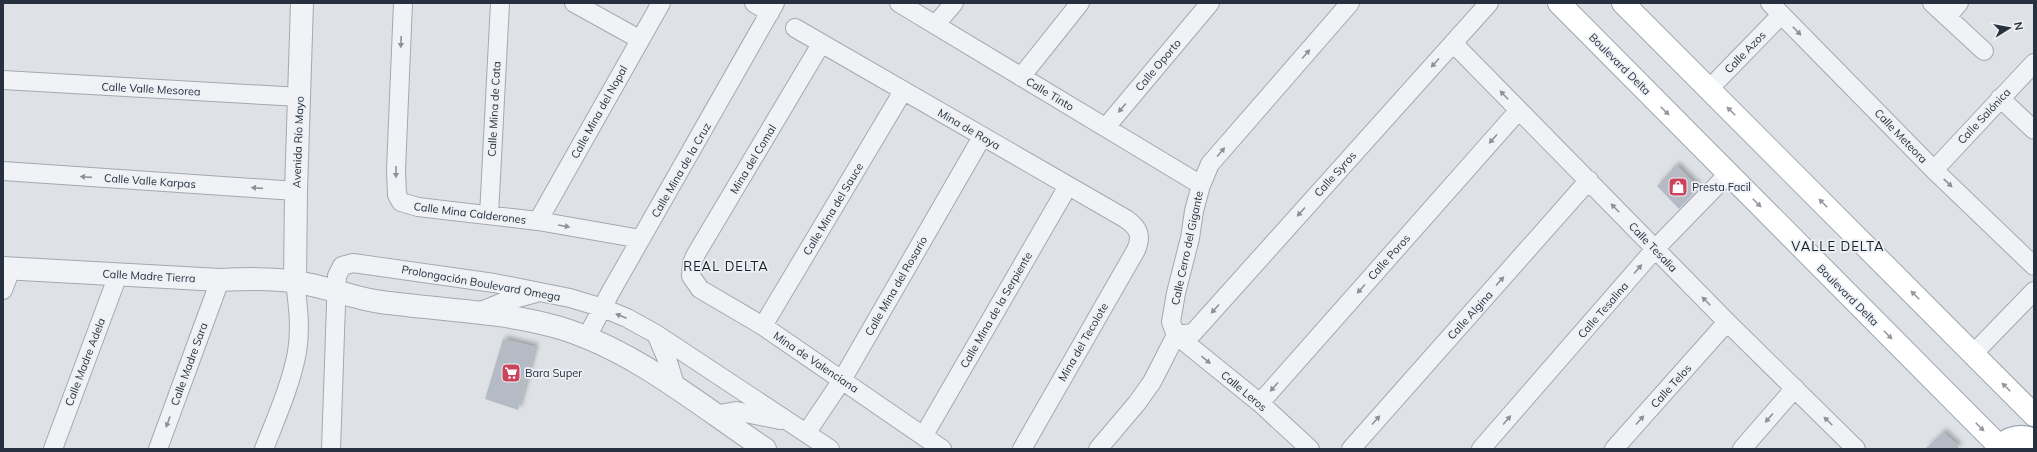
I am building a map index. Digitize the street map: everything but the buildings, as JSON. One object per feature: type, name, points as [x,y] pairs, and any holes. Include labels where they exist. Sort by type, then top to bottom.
[{"type":"main road","name":"Boulevard Delta","points":[[1560,3],[1999,448]]},
{"type":"main road","points":[[1623,3],[2034,415]]},
{"type":"main road","points":[[1999,448],[2006,440],[2016,436],[2028,437],[2034,440]]},
{"type":"street","name":"Avenida Río Mayo","points":[[295,282],[296,191],[302,3]]},
{"type":"street","name":"Calle Mina Calderones","points":[[403,3],[396,170],[397,195],[401,202],[418,208],[489,214],[641,239]]},
{"type":"street","name":"Calle Mina de Cata","points":[[489,214],[500,3]]},
{"type":"street","points":[[574,3],[639,39]]},
{"type":"street","name":"Calle Mina del Nopal","points":[[538,221],[639,39],[661,3]]},
{"type":"street","points":[[754,3],[773,8]]},
{"type":"street","name":"Calle Tinto","points":[[900,3],[1201,185]]},
{"type":"street","points":[[936,24],[954,3]]},
{"type":"street","points":[[1021,77],[1080,3]]},
{"type":"street","name":"Calle Oporto","points":[[1106,127],[1210,3]]},
{"type":"street","name":"Calle Cerro del Gigante","points":[[1176,335],[1171,322],[1201,185],[1210,164],[1350,3]]},
{"type":"street","name":"Calle Syros","points":[[1176,335],[1193,333],[1489,3]]},
{"type":"street","points":[[1932,3],[1984,51]]},
{"type":"street","points":[[1947,17],[1959,3]]},
{"type":"street","name":"Calle Mina de la Cruz","points":[[587,337],[641,239],[773,8]]},
{"type":"street","name":"Calle Azos","points":[[1709,89],[1776,9]]},
{"type":"street","name":"Calle Meteora","points":[[1776,9],[1934,170],[2034,266]]},
{"type":"street","name":"Mina de Raya","points":[[795,28],[1132,223],[1140,234]]},
{"type":"street","name":"Calle Tesalia","points":[[1453,43],[1727,322],[1856,449]]},
{"type":"street","name":"Mina del Comal","points":[[691,276],[692,263],[696,254],[821,44]]},
{"type":"street","name":"Calle Salónica","points":[[1934,170],[2034,63]]},
{"type":"street","name":"Calle Valle Mesorea","points":[[3,80],[300,97]]},
{"type":"street","name":"Calle Mina del Sauce","points":[[763,326],[904,91]]},
{"type":"street","points":[[2000,98],[2034,130]]},
{"type":"street","name":"Calle Poros","points":[[1260,403],[1519,110]]},
{"type":"street","name":"Calle Mina del Rosario","points":[[799,427],[842,380],[982,137]]},
{"type":"street","name":"Calle Valle Karpas","points":[[3,171],[296,191]]},
{"type":"street","name":"Calle Tesalina","points":[[1481,449],[1655,249],[1728,174]]},
{"type":"street","name":"Calle Algina","points":[[1351,449],[1589,180]]},
{"type":"street","name":"Calle Mina de la Serpiente","points":[[924,435],[1068,186]]},
{"type":"street","name":"Mina del Tecolote","points":[[1022,449],[1136,250],[1140,234]]},
{"type":"street","name":"Prolongación Boulevard Omega","points":[[336,284],[342,266],[347,264],[361,264],[543,292],[603,308],[627,318],[656,334],[799,427],[830,449]]},
{"type":"street","points":[[3,290],[7,269]]},
{"type":"street","name":"Calle Madre Tierra","points":[[7,269],[220,280],[256,279],[295,282]]},
{"type":"street","name":"Calle Madre Adela","points":[[52,449],[118,275]]},
{"type":"street","name":"Mina de Valenciana","points":[[691,276],[700,289],[763,326],[924,435],[942,449]]},
{"type":"street","name":"Calle Madre Sara","points":[[158,449],[220,280]]},
{"type":"street","points":[[264,449],[282,402],[297,353],[299,313],[295,282],[336,284],[380,302],[478,312],[522,319],[557,327],[587,337],[626,356],[676,388],[765,449]]},
{"type":"street","points":[[331,449],[336,284]]},
{"type":"street","points":[[1973,354],[2034,291]]},
{"type":"street","points":[[478,312],[509,300],[543,292]]},
{"type":"street","name":"Calle Telos","points":[[1614,449],[1727,322]]},
{"type":"street","points":[[656,334],[668,362],[676,388]]},
{"type":"street","points":[[1098,449],[1137,403],[1152,382],[1176,335]]},
{"type":"street","name":"Calle Leros","points":[[1176,335],[1260,403],[1310,449]]},
{"type":"street","points":[[1742,449],[1795,388]]},
{"type":"street","points":[[714,415],[736,411],[799,427]]},
{"type":"place","name":"Presta Facil","points":[[1678,187]]},
{"type":"place","name":"Bara Super","points":[[511,373]]},
{"type":"district","name":"VALLE DELTA","points":[[1838,246]]},
{"type":"district","name":"REAL DELTA","points":[[726,266]]}]
